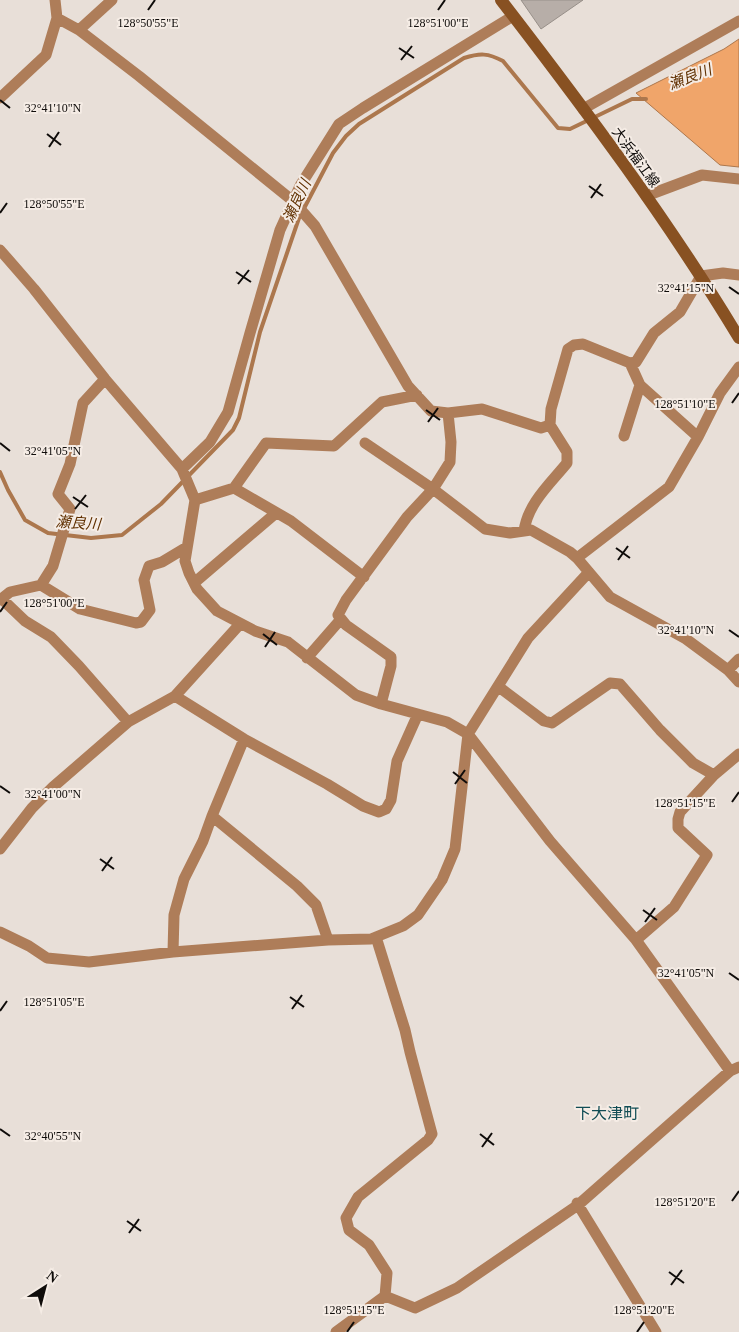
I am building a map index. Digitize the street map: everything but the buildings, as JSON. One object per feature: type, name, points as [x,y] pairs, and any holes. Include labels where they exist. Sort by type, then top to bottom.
[{"type":"main road","name":"大浜福江線","points":[[501,0],[646,196],[702,276],[739,338]]},
{"type":"street","points":[[0,98],[46,55],[57,18],[55,0]]},
{"type":"street","points":[[79,30],[112,0]]},
{"type":"street","points":[[182,469],[210,442],[228,412],[280,230],[300,186],[339,124],[513,16]]},
{"type":"street","points":[[57,18],[79,30],[294,201],[315,226],[408,386],[431,411],[448,413],[482,409],[541,428],[550,425]]},
{"type":"street","points":[[583,109],[739,21]]},
{"type":"street","points":[[646,196],[702,175],[739,179]]},
{"type":"street","points":[[0,250],[182,469],[195,500],[185,561],[194,583],[217,611],[240,624],[288,642],[356,695],[381,704],[447,722],[468,734],[550,841],[636,940],[735,1069],[578,1204],[457,1288],[415,1308],[385,1296]]},
{"type":"street","points":[[524,531],[526,521],[535,501],[567,463],[567,452],[550,425],[551,409],[568,349],[574,344],[583,344],[630,363],[636,362],[654,333],[680,312],[702,276],[723,273],[739,275]]},
{"type":"street","points":[[630,363],[640,385],[698,437]]},
{"type":"street","points":[[577,558],[669,487],[698,437],[720,393],[739,367]]},
{"type":"street","points":[[105,378],[83,403],[70,464],[58,494],[70,509],[53,566],[41,585],[10,592],[1,599],[25,621],[51,637],[128,722]]},
{"type":"street","points":[[624,436],[640,385]]},
{"type":"street","points":[[195,500],[234,488],[266,443],[334,446],[382,402],[417,395]]},
{"type":"street","points":[[381,704],[389,679],[391,657],[346,625],[338,614],[407,517],[433,489],[450,462],[451,442],[448,413]]},
{"type":"street","points":[[365,443],[433,489],[485,529],[510,533],[531,530],[577,558],[610,597],[686,639],[728,670],[739,682]]},
{"type":"street","points":[[234,488],[291,521],[364,577]]},
{"type":"street","points":[[194,583],[276,513]]},
{"type":"street","points":[[41,585],[80,610],[136,623],[140,622],[150,610],[144,580],[149,566],[162,562],[187,547]]},
{"type":"street","points":[[0,932],[29,946],[47,958],[89,962],[173,952],[328,940],[371,939],[403,926],[418,915],[442,880],[455,849],[468,734],[528,638],[589,572]]},
{"type":"street","points":[[307,658],[341,619]]},
{"type":"street","points":[[0,849],[32,808],[52,787],[128,722],[175,696],[240,624]]},
{"type":"street","points":[[728,670],[739,659]]},
{"type":"street","points":[[498,687],[544,721],[552,724],[610,683],[620,684],[660,730],[693,763],[714,775]]},
{"type":"street","points":[[175,696],[244,739],[327,784],[363,806],[379,812],[386,809],[392,800],[397,761],[418,714]]},
{"type":"street","points":[[173,952],[174,915],[184,879],[203,841],[244,739]]},
{"type":"street","points":[[636,940],[674,907],[707,855],[678,828],[680,812],[714,775],[739,754]]},
{"type":"street","points":[[212,816],[298,886],[310,898],[316,905],[328,940]]},
{"type":"street","points":[[336,1332],[385,1296],[387,1273],[369,1245],[349,1230],[346,1218],[358,1197],[428,1140],[432,1134],[405,1030],[376,938]]},
{"type":"street","points":[[578,1204],[656,1332]]},
{"type":"water","points":[[739,39],[739,167],[720,165],[636,93],[724,49]]},
{"type":"waterway","name":"瀬良川","points":[[0,472],[25,520],[48,533],[91,538],[122,535],[161,504],[233,430],[239,418],[260,332],[299,218],[333,153],[346,136],[359,124],[464,58],[484,55],[493,56],[503,61],[558,128],[570,129],[632,99],[646,99]]},
{"type":"district","name":"下大津町","points":[[607,1113]]}]
